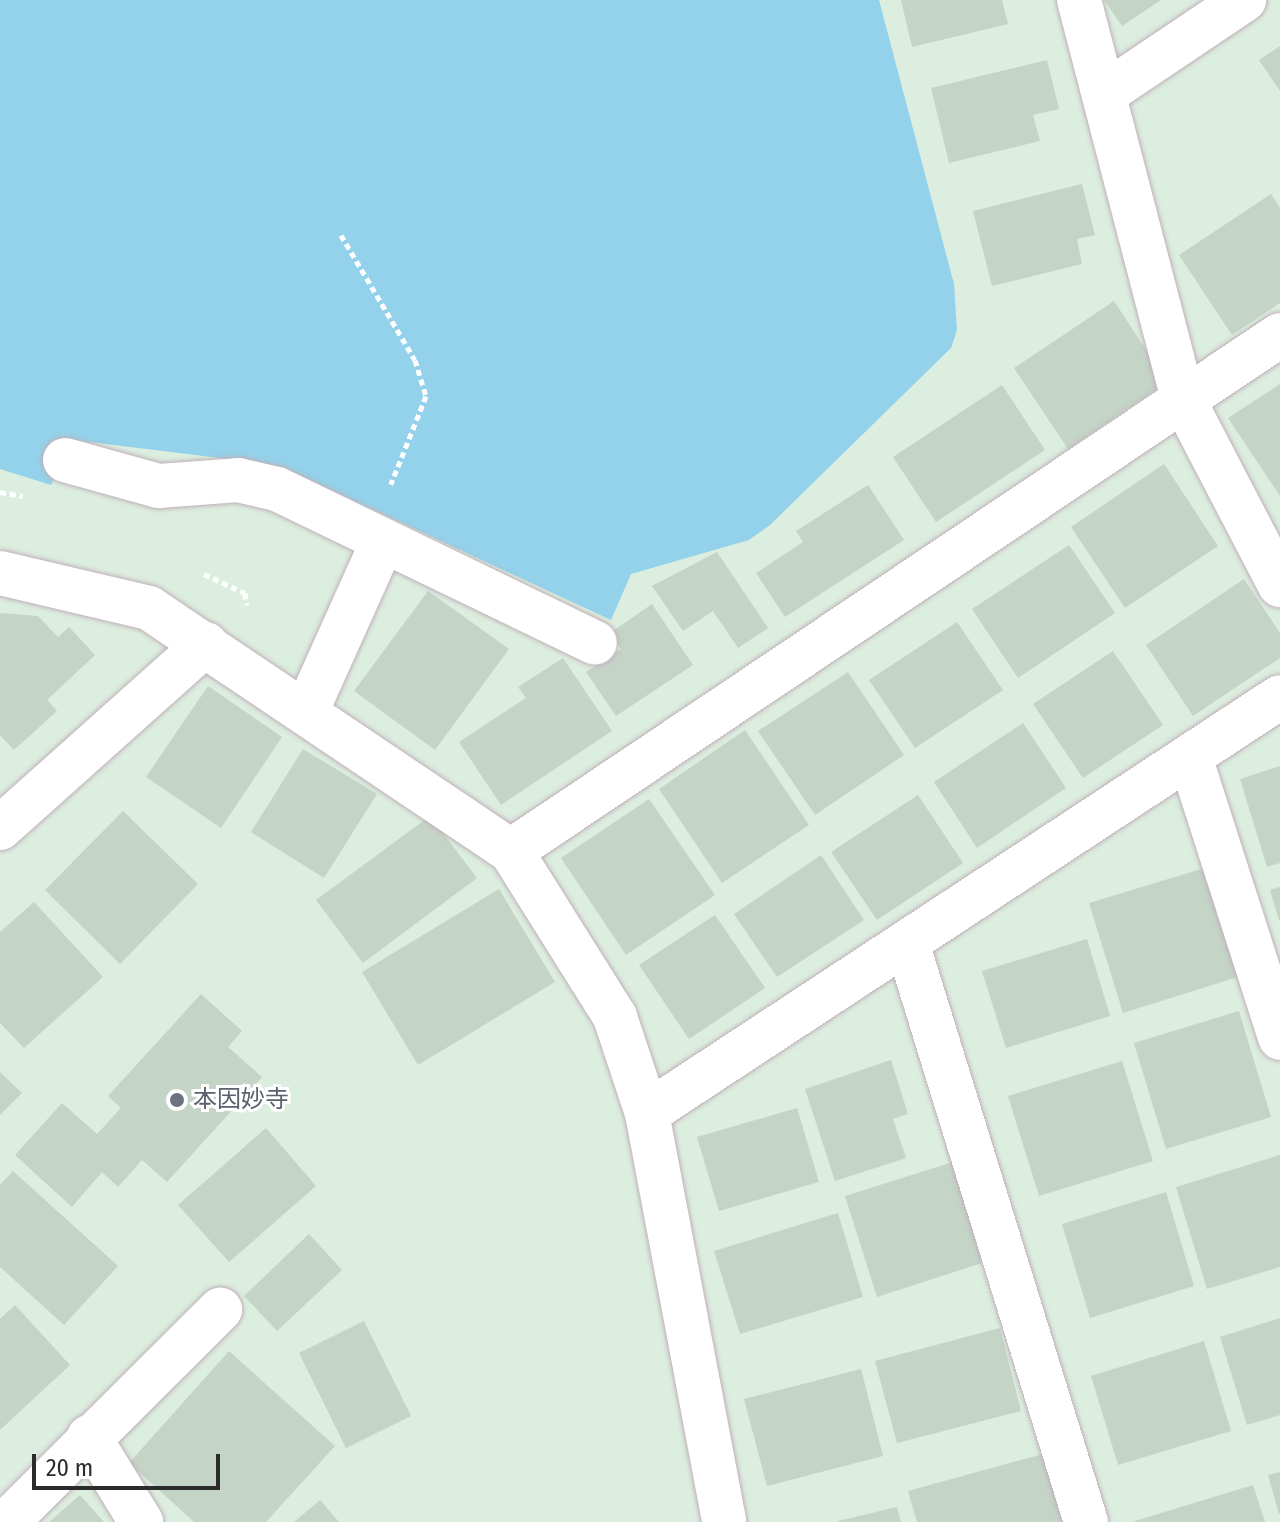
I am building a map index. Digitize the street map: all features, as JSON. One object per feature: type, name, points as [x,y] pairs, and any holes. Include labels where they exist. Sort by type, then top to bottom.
[{"type":"street","points":[[1079,0],[1183,399],[1280,585]]},
{"type":"street","points":[[1104,94],[1244,0]]},
{"type":"street","points":[[511,851],[1280,335]]},
{"type":"street","points":[[65,460],[159,486],[238,480],[277,489],[382,543],[595,643]]},
{"type":"street","points":[[307,710],[382,543]]},
{"type":"street","points":[[0,573],[149,608],[307,710],[511,851],[615,1017],[647,1113],[724,1522]]},
{"type":"street","points":[[0,828],[206,644]]},
{"type":"street","points":[[647,1113],[1280,697]]},
{"type":"street","points":[[1190,757],[1280,1038]]},
{"type":"street","points":[[907,943],[1086,1522]]},
{"type":"street","points":[[7,1522],[220,1310]]},
{"type":"street","points":[[89,1437],[141,1522]]},
{"type":"path","points":[[341,235],[415,360],[426,396],[387,495]]},
{"type":"shaded area","points":[[0,0],[879,0],[954,284],[957,330],[951,348],[770,525],[749,540],[631,574],[611,620],[305,478],[244,461],[73,440],[51,485],[0,469]]},
{"type":"building","points":[[901,0],[1002,0],[1008,24],[912,47]]},
{"type":"building","points":[[1104,0],[1161,0],[1122,26]]},
{"type":"building","points":[[1280,46],[1280,91],[1259,60]]},
{"type":"building","points":[[1047,60],[1059,109],[1033,115],[1040,141],[949,163],[931,88]]},
{"type":"building","points":[[1082,184],[1095,235],[1077,239],[1082,264],[992,286],[973,211]]},
{"type":"building","points":[[1271,194],[1280,208],[1280,303],[1232,335],[1179,255]]},
{"type":"building","points":[[1114,301],[1167,382],[1068,449],[1014,368]]},
{"type":"building","points":[[1280,384],[1280,496],[1228,418]]},
{"type":"building","points":[[1002,385],[1045,450],[936,522],[893,457]]},
{"type":"building","points":[[1164,464],[1218,546],[1125,608],[1071,527]]},
{"type":"building","points":[[868,485],[904,540],[785,617],[756,573],[803,542],[796,531]]},
{"type":"building","points":[[1069,545],[1115,613],[1018,678],[972,609]]},
{"type":"building","points":[[717,552],[768,628],[738,648],[713,611],[683,631],[652,586]]},
{"type":"building","points":[[1244,579],[1280,633],[1280,658],[1193,716],[1146,645]]},
{"type":"building","points":[[428,591],[509,649],[435,750],[354,691]]},
{"type":"building","points":[[652,604],[693,665],[616,716],[586,672],[621,649],[610,633]]},
{"type":"building","points":[[0,613],[38,616],[58,637],[69,627],[95,655],[47,700],[57,711],[14,750],[0,735]]},
{"type":"building","points":[[957,622],[1003,690],[915,748],[869,680]]},
{"type":"building","points":[[1113,651],[1163,725],[1083,778],[1033,704]]},
{"type":"building","points":[[563,658],[612,731],[501,805],[459,742],[526,698],[518,687]]},
{"type":"building","points":[[848,672],[904,755],[815,815],[758,731]]},
{"type":"building","points":[[208,686],[282,737],[221,828],[146,777]]},
{"type":"building","points":[[1023,723],[1066,788],[977,848],[934,782]]},
{"type":"building","points":[[745,730],[809,825],[722,883],[659,789]]},
{"type":"building","points":[[303,749],[377,794],[324,878],[251,832]]},
{"type":"building","points":[[1280,766],[1280,863],[1267,867],[1240,779]]},
{"type":"building","points":[[918,795],[963,863],[877,920],[831,852]]},
{"type":"building","points":[[649,799],[715,895],[626,955],[561,858]]},
{"type":"building","points":[[123,811],[198,884],[120,964],[45,890]]},
{"type":"building","points":[[430,816],[477,878],[363,963],[316,900]]},
{"type":"building","points":[[821,855],[864,920],[777,977],[734,914]]},
{"type":"building","points":[[1208,867],[1241,976],[1123,1013],[1089,903]]},
{"type":"building","points":[[1280,887],[1280,920],[1279,920],[1270,890]]},
{"type":"building","points":[[499,889],[555,982],[418,1065],[362,972]]},
{"type":"building","points":[[34,902],[103,977],[24,1048],[0,1023],[0,932]]},
{"type":"building","points":[[715,915],[765,988],[689,1039],[639,965]]},
{"type":"building","points":[[1087,939],[1110,1016],[1006,1048],[982,971]]},
{"type":"building","name":"本因妙寺","points":[[201,994],[242,1031],[228,1047],[262,1077],[167,1182],[142,1160],[118,1187],[102,1172],[72,1207],[15,1155],[62,1103],[97,1134],[121,1108],[108,1096]]},
{"type":"building","points":[[1239,1011],[1271,1117],[1166,1149],[1134,1043]]},
{"type":"building","points":[[891,1060],[908,1114],[893,1119],[906,1158],[835,1181],[805,1089]]},
{"type":"building","points":[[1122,1061],[1153,1161],[1039,1196],[1008,1096]]},
{"type":"building","points":[[0,1072],[22,1093],[0,1115]]},
{"type":"building","points":[[797,1108],[819,1182],[719,1211],[697,1137]]},
{"type":"building","points":[[266,1128],[316,1186],[229,1262],[178,1205]]},
{"type":"building","points":[[1280,1155],[1280,1267],[1207,1289],[1176,1187]]},
{"type":"building","points":[[953,1162],[985,1262],[877,1297],[845,1196]]},
{"type":"building","points":[[13,1171],[118,1266],[64,1325],[0,1267],[0,1185]]},
{"type":"building","points":[[1166,1192],[1194,1286],[1090,1318],[1062,1224]]},
{"type":"building","points":[[838,1213],[863,1297],[740,1334],[714,1251]]},
{"type":"building","points":[[309,1234],[342,1270],[277,1331],[244,1296]]},
{"type":"building","points":[[15,1305],[70,1365],[0,1430],[0,1319]]},
{"type":"building","points":[[1280,1318],[1280,1415],[1247,1425],[1220,1337]]},
{"type":"building","points":[[364,1321],[411,1416],[346,1448],[299,1353]]},
{"type":"building","points":[[1000,1328],[1021,1411],[897,1443],[875,1361]]},
{"type":"building","points":[[1204,1341],[1231,1431],[1118,1465],[1091,1376]]},
{"type":"building","points":[[229,1351],[335,1446],[266,1522],[194,1522],[129,1463]]},
{"type":"building","points":[[861,1369],[883,1456],[767,1486],[744,1399]]},
{"type":"building","points":[[1043,1454],[1062,1522],[917,1522],[908,1491]]},
{"type":"building","points":[[1280,1472],[1280,1513],[1279,1514],[1268,1475]]},
{"type":"building","points":[[1253,1485],[1265,1522],[1135,1522],[1135,1521]]},
{"type":"building","points":[[80,1495],[104,1522],[49,1522]]},
{"type":"building","points":[[320,1500],[339,1522],[294,1522]]},
{"type":"building","points":[[897,1507],[901,1522],[838,1522],[838,1521]]},
{"type":"place","name":"本因妙寺","points":[[177,1100]]}]
